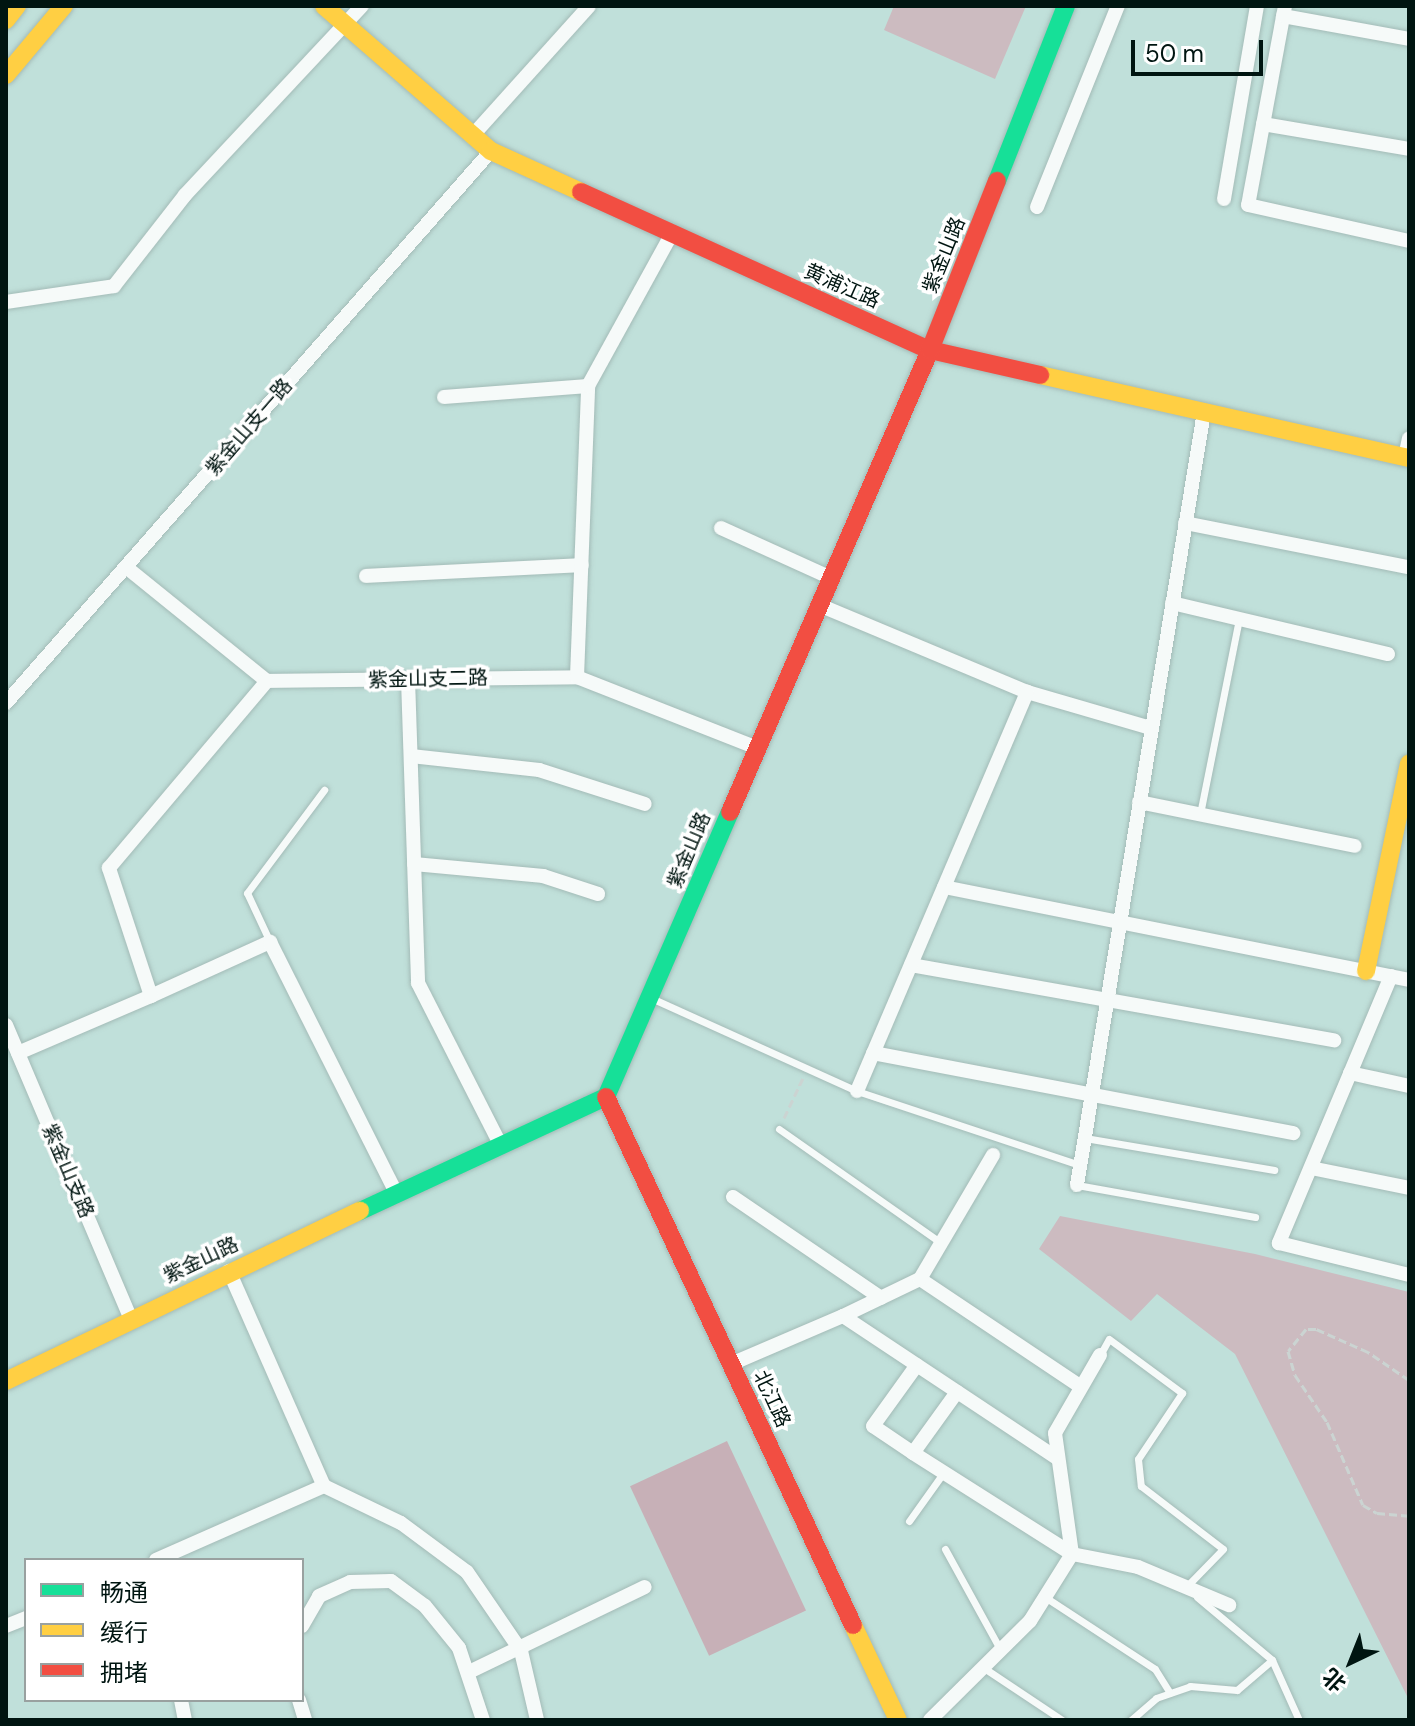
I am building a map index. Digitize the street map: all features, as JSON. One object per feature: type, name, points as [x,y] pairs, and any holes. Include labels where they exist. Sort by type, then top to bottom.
[{"type":"street","points":[[6,20],[17,6]]},
{"type":"street","points":[[6,75],[64,6]]},
{"type":"street","name":"黄浦江路","points":[[324,6],[491,151],[930,350],[1204,412],[1408,451]]},
{"type":"street","points":[[6,302],[114,286],[185,195],[362,6]]},
{"type":"street","points":[[473,135],[589,6]]},
{"type":"street","name":"紫金山路","points":[[6,1381],[130,1317],[606,1097],[930,350],[1066,6]]},
{"type":"street","points":[[1037,207],[1118,6]]},
{"type":"street","points":[[1224,199],[1257,6]]},
{"type":"street","points":[[1409,39],[1284,11],[1248,205],[1409,241]]},
{"type":"street","points":[[1263,124],[1409,149]]},
{"type":"street","name":"紫金山支一路","points":[[6,703],[491,151]]},
{"type":"street","points":[[577,677],[588,386],[672,233]]},
{"type":"street","points":[[444,397],[588,386]]},
{"type":"street","points":[[1077,1185],[1204,412]]},
{"type":"street","points":[[1185,523],[1407,567]]},
{"type":"street","points":[[721,528],[831,578]]},
{"type":"street","points":[[366,576],[582,565]]},
{"type":"street","points":[[126,567],[267,681],[109,868],[151,996]]},
{"type":"street","points":[[1172,603],[1388,654]]},
{"type":"street","points":[[819,605],[1027,692],[1151,728]]},
{"type":"street","name":"紫金山支二路","points":[[267,681],[577,677],[757,748]]},
{"type":"street","points":[[408,679],[418,983],[501,1146]]},
{"type":"street","points":[[857,1091],[1027,692]]},
{"type":"street","points":[[411,756],[539,770],[645,804]]},
{"type":"street","points":[[1366,971],[1409,763]]},
{"type":"street","points":[[1139,802],[1355,846]]},
{"type":"street","points":[[414,864],[543,876],[598,894]]},
{"type":"street","points":[[944,887],[1409,980]]},
{"type":"street","points":[[18,1053],[270,942],[396,1193]]},
{"type":"street","points":[[911,965],[1334,1040]]},
{"type":"street","points":[[1391,976],[1279,1243],[1409,1275]]},
{"type":"street","name":"紫金山支路","points":[[6,1025],[130,1317]]},
{"type":"street","points":[[873,1053],[1293,1133]]},
{"type":"street","points":[[1350,1073],[1409,1086]]},
{"type":"street","name":"北江路","points":[[606,1097],[898,1720]]},
{"type":"street","points":[[731,1364],[920,1279],[993,1155]]},
{"type":"street","points":[[1311,1168],[1409,1188]]},
{"type":"street","points":[[733,1197],[881,1298]]},
{"type":"street","points":[[229,1271],[324,1486],[401,1523],[467,1572],[521,1651],[537,1720]]},
{"type":"street","points":[[920,1279],[1080,1386]]},
{"type":"street","points":[[843,1316],[1058,1459]]},
{"type":"street","points":[[930,1720],[1001,1651],[1045,1597],[1072,1554],[1055,1433],[1100,1355]]},
{"type":"street","points":[[917,1365],[873,1426],[1072,1554],[1138,1567],[1229,1605]]},
{"type":"street","points":[[913,1453],[957,1392]]},
{"type":"street","points":[[161,1558],[324,1486]]},
{"type":"street","points":[[304,1622],[319,1596],[350,1582],[391,1581],[425,1606],[459,1648],[483,1720]]},
{"type":"street","points":[[469,1672],[645,1587]]},
{"type":"lane","points":[[1200,814],[1239,619]]},
{"type":"lane","points":[[270,942],[247,893],[324,790]]},
{"type":"lane","points":[[649,997],[806,1071],[857,1091],[1080,1165]]},
{"type":"lane","points":[[779,1129],[941,1243]]},
{"type":"lane","points":[[1085,1138],[1274,1170]]},
{"type":"lane","points":[[1077,1185],[1255,1217]]},
{"type":"lane","points":[[1100,1355],[1109,1339],[1182,1393],[1138,1459],[1141,1486],[1223,1549],[1186,1587],[1272,1660],[1299,1720]]},
{"type":"lane","points":[[909,1521],[944,1472]]},
{"type":"lane","points":[[945,1549],[1001,1651]]},
{"type":"lane","points":[[1045,1597],[1155,1669],[1170,1693]]},
{"type":"lane","points":[[1131,1720],[1170,1693],[1190,1686],[1237,1690],[1272,1660]]},
{"type":"lane","points":[[984,1668],[1062,1720]]},
{"type":"path","points":[[779,1129],[806,1071]]},
{"type":"path","points":[[1409,1380],[1359,1347],[1316,1329],[1306,1329],[1288,1351],[1295,1375],[1327,1422],[1363,1505],[1377,1513],[1409,1516]]},
{"type":"shaded area","points":[[894,6],[1026,6],[995,79],[884,30]]},
{"type":"shaded area","points":[[1060,1216],[1255,1254],[1409,1292],[1409,1700],[1235,1354],[1157,1294],[1131,1321],[1039,1249]]},
{"type":"shaded area","points":[[727,1441],[806,1610],[709,1656],[630,1486]]},
{"type":"traffic: fast","points":[[997,181],[1066,6]]},
{"type":"traffic: fast","points":[[360,1211],[606,1097],[730,812]]},
{"type":"traffic: slow","points":[[6,20],[17,6]]},
{"type":"traffic: slow","points":[[6,75],[64,6]]},
{"type":"traffic: slow","points":[[324,6],[491,151],[581,192]]},
{"type":"traffic: slow","points":[[1040,375],[1409,458]]},
{"type":"traffic: slow","points":[[1366,971],[1409,763]]},
{"type":"traffic: slow","points":[[6,1381],[360,1211]]},
{"type":"traffic: slow","points":[[853,1625],[898,1720]]},
{"type":"traffic: jam","points":[[730,812],[930,350],[997,181]]},
{"type":"traffic: jam","points":[[581,192],[930,350],[1040,375]]},
{"type":"traffic: jam","points":[[606,1097],[853,1625]]}]
